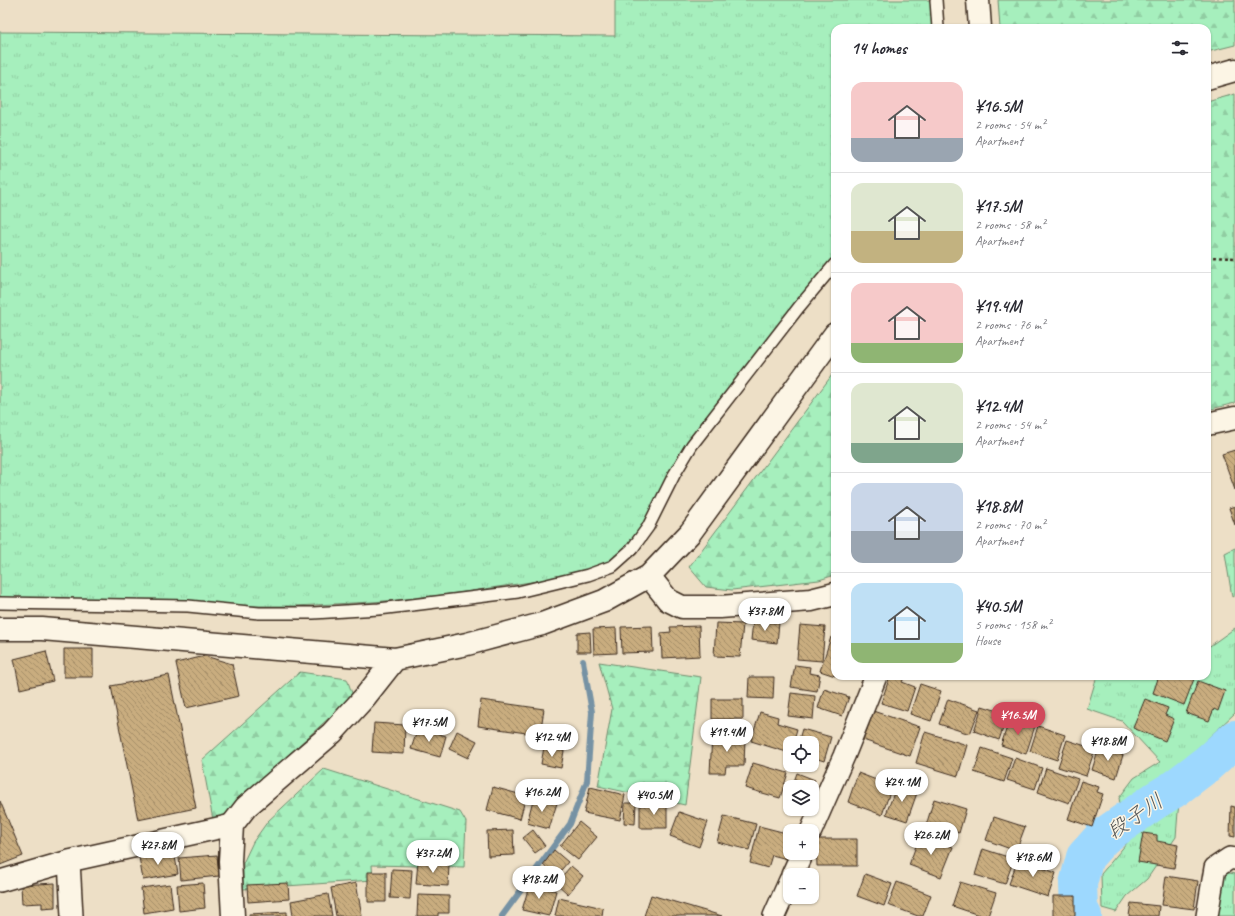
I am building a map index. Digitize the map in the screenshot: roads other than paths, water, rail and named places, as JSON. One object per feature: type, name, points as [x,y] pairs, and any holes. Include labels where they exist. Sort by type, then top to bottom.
[{"type":"street","points":[[978,0],[980,24]]},
{"type":"street","points":[[1211,77],[1235,70]]},
{"type":"street","points":[[0,629],[42,629],[394,658],[467,644],[542,624],[604,601],[648,576],[690,533],[831,339]]},
{"type":"street","points":[[1211,423],[1235,418]]},
{"type":"street","points":[[648,576],[668,600],[682,607],[720,607],[812,600],[831,595]]},
{"type":"street","points":[[233,916],[230,862],[232,825],[246,807],[332,733],[365,697],[394,658]]},
{"type":"street","points":[[815,824],[874,680]]},
{"type":"street","points":[[0,881],[69,861],[232,825]]},
{"type":"street","points":[[1207,916],[1215,868],[1230,858],[1235,859]]},
{"type":"street","points":[[69,861],[72,916]]},
{"type":"street","points":[[774,916],[783,896]]},
{"type":"lane","points":[[936,0],[938,24]]},
{"type":"lane","points":[[0,603],[188,606],[259,613],[313,613],[379,609],[518,592],[588,575],[613,566],[632,549],[648,527],[662,502],[674,475],[692,445],[799,307],[831,269]]},
{"type":"waterway","points":[[502,916],[570,824],[587,781],[592,712],[583,661]]},
{"type":"waterway","name":"段子川","points":[[1083,916],[1079,909],[1078,884],[1085,857],[1103,837],[1174,789],[1207,764],[1235,739]]}]
